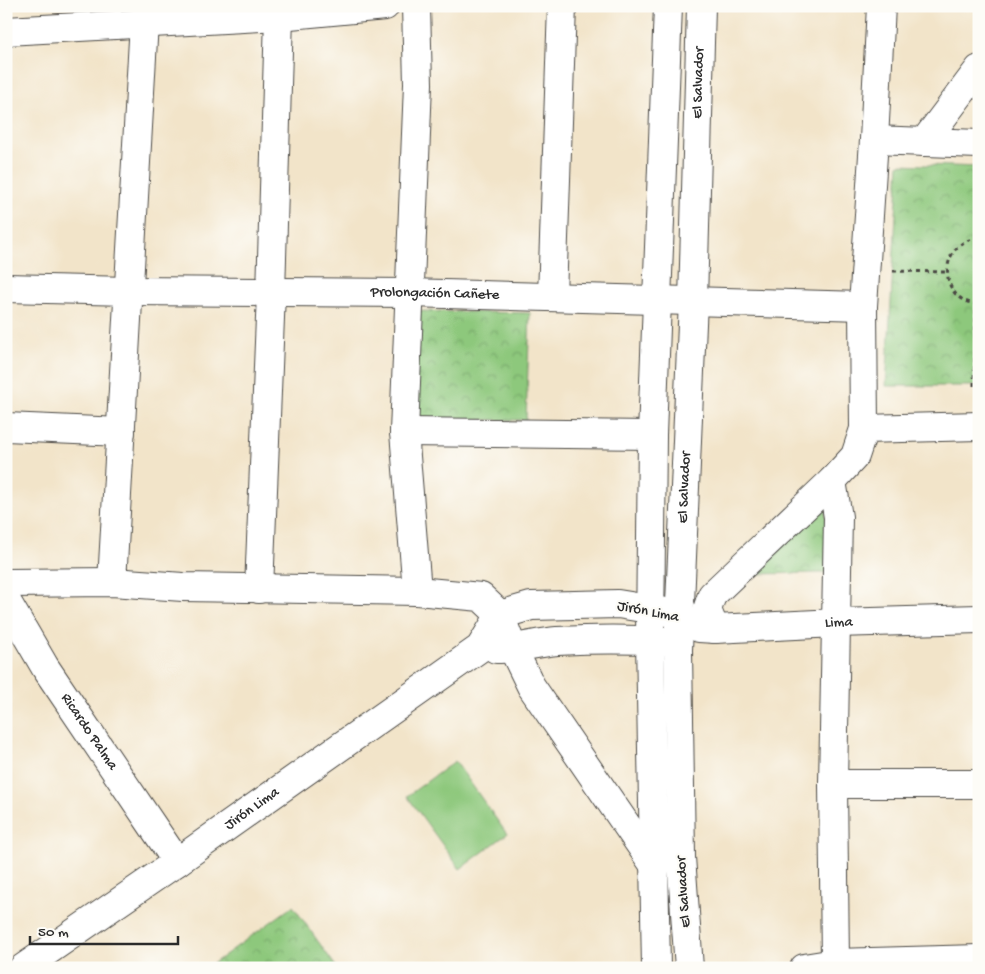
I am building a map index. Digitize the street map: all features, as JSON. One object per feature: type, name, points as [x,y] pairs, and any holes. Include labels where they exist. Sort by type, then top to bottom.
[{"type":"street","points":[[6,31],[134,17],[279,16],[385,6]]},
{"type":"street","points":[[416,6],[418,84],[404,432],[416,591]]},
{"type":"street","points":[[552,296],[562,6]]},
{"type":"street","name":"El Salvador","points":[[656,968],[650,640],[652,435],[668,6]]},
{"type":"street","name":"El Salvador","points":[[689,968],[681,856],[693,628],[693,301],[701,6]]},
{"type":"street","points":[[693,628],[707,610],[712,595],[832,481],[855,456],[864,429],[863,306],[881,6]]},
{"type":"street","points":[[259,588],[271,293],[279,16]]},
{"type":"street","points":[[112,582],[128,292],[134,17]]},
{"type":"street","points":[[924,142],[979,69]]},
{"type":"street","points":[[874,140],[979,144]]},
{"type":"street","name":"Prolongación Cañete","points":[[6,288],[128,292],[409,293],[552,296],[863,306]]},
{"type":"street","points":[[864,429],[979,426]]},
{"type":"street","points":[[6,427],[121,432]]},
{"type":"street","points":[[404,432],[652,435]]},
{"type":"street","points":[[832,481],[838,517],[833,784],[835,963]]},
{"type":"street","points":[[6,583],[112,582],[183,587],[416,591],[481,598],[500,615],[513,649],[531,686],[654,865]]},
{"type":"street","name":"Ricardo Palma","points":[[6,600],[45,666],[177,862]]},
{"type":"street","name":"Jirón Lima","points":[[23,968],[177,862],[480,648],[500,615],[531,606],[618,604],[650,610],[693,628]]},
{"type":"street","name":"Lima","points":[[693,628],[979,619]]},
{"type":"street","name":"Jirón Lima","points":[[480,648],[513,649],[530,644],[611,639],[650,640],[693,628]]},
{"type":"street","points":[[833,784],[979,784]]},
{"type":"street","points":[[804,968],[835,963],[979,959]]},
{"type":"path","points":[[974,386],[977,304],[959,297],[952,290],[948,282],[947,272],[948,261],[954,251],[962,243],[979,238]]},
{"type":"path","points":[[893,271],[947,272]]},
{"type":"green space","points":[[899,164],[979,167],[979,386],[886,386]]},
{"type":"green space","points":[[418,311],[530,313],[526,420],[415,420]]},
{"type":"green space","points":[[819,506],[826,511],[826,572],[752,574]]},
{"type":"green space","points":[[455,761],[507,834],[460,869],[407,796]]},
{"type":"green space","points":[[293,906],[337,968],[207,968]]}]
